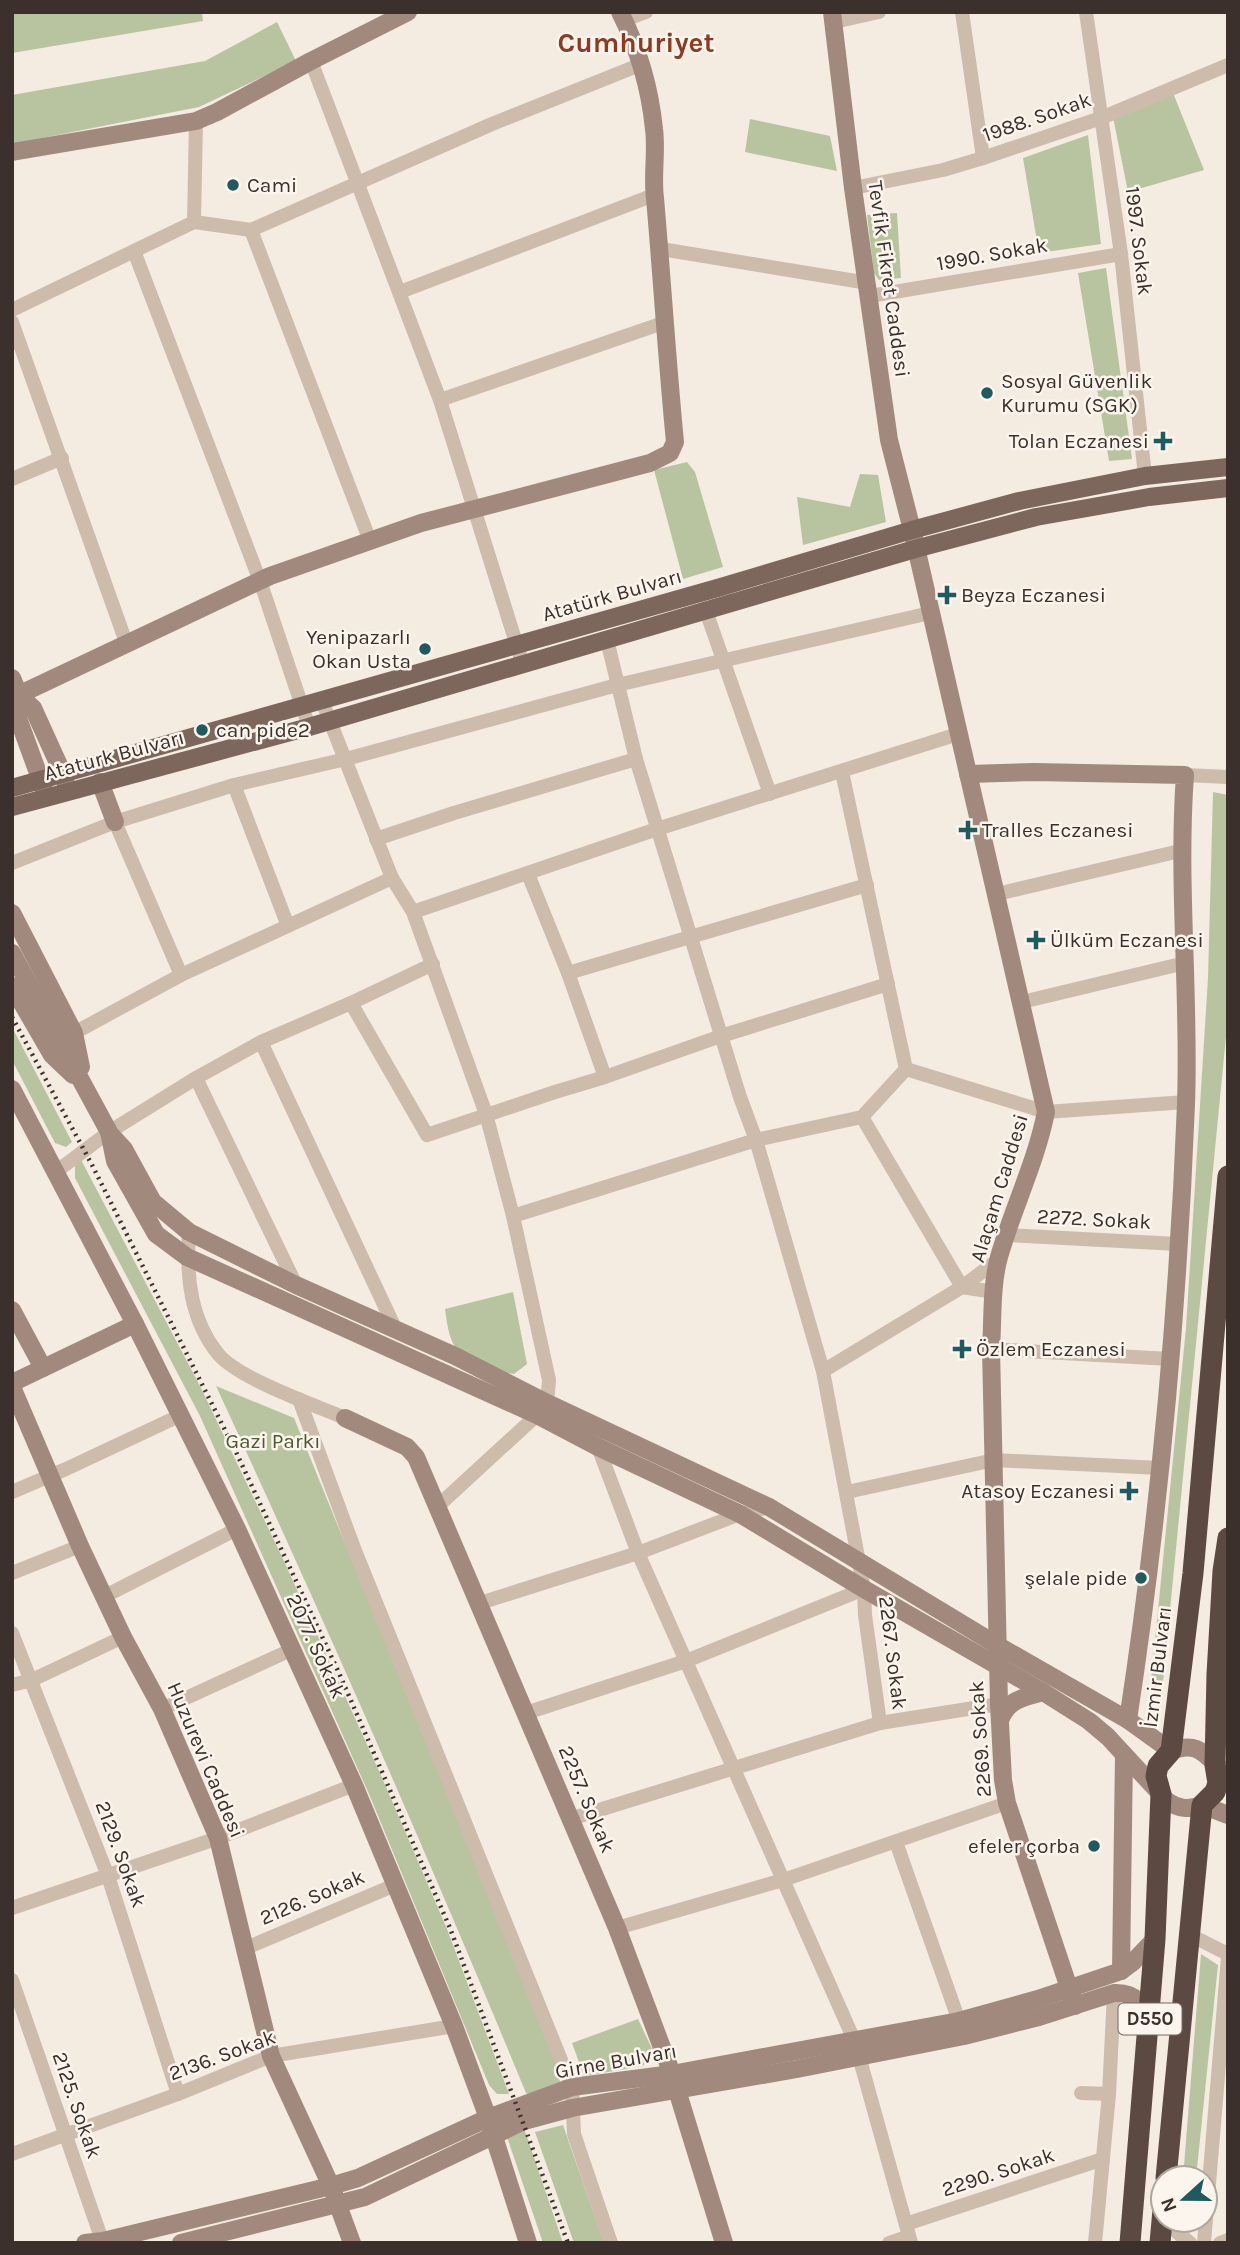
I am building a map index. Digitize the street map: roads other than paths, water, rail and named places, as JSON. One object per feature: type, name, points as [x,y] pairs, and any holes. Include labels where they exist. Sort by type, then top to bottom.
[{"type":"highway","name":"İzmir Bulvarı","points":[[1130,2243],[1155,1939],[1161,1794],[1156,1776],[1158,1766],[1171,1751],[1193,1573],[1228,1176]]},
{"type":"highway","name":"D550","points":[[1167,2164],[1202,1805],[1210,1799],[1224,1766],[1222,1672],[1228,1538]]},
{"type":"main road","name":"Atatürk Bulvarı","points":[[66,782],[322,701],[912,530],[1019,501],[1145,476],[1228,467]]},
{"type":"main road","name":"Atatürk Bulvarı","points":[[309,727],[915,549],[1036,517],[1149,497],[1228,488]]},
{"type":"main road","name":"Ataturk Bulvarı","points":[[12,807],[44,788],[66,782],[100,782],[309,727]]},
{"type":"main road","points":[[12,788],[44,788]]},
{"type":"street","points":[[12,152],[196,121],[408,12]]},
{"type":"street","points":[[15,690],[127,645],[260,581],[370,541],[421,523],[650,463],[670,453],[675,442],[654,195],[654,130],[642,64],[622,16],[646,12]]},
{"type":"street","points":[[833,17],[879,12]]},
{"type":"street","points":[[962,12],[983,158]]},
{"type":"street","name":"1997. Sokak","points":[[1086,12],[1121,254],[1145,476]]},
{"type":"street","name":"Tevfik Fikret Caddesi","points":[[833,17],[853,188],[889,440],[915,549]]},
{"type":"street","points":[[311,61],[440,400],[523,665]]},
{"type":"street","points":[[12,310],[194,222],[251,230],[492,124],[642,64]]},
{"type":"street","name":"1988. Sokak","points":[[853,188],[943,170],[983,158],[1101,118],[1228,65]]},
{"type":"street","points":[[194,222],[196,121]]},
{"type":"street","points":[[400,292],[654,195]]},
{"type":"street","points":[[251,230],[370,541]]},
{"type":"street","name":"1990. Sokak","points":[[660,250],[869,290],[1121,254]]},
{"type":"street","points":[[134,251],[260,581],[309,727]]},
{"type":"street","points":[[12,323],[127,645]]},
{"type":"street","points":[[440,400],[663,323]]},
{"type":"street","points":[[12,479],[62,458]]},
{"type":"street","name":"Alaçam Caddesi","points":[[915,549],[1046,1112],[1040,1143],[999,1259],[994,1292],[991,1349],[997,1645]]},
{"type":"street","points":[[706,611],[770,794]]},
{"type":"street","points":[[12,863],[115,822],[234,785],[346,759],[617,685],[930,613]]},
{"type":"street","name":"2267. Sokak","points":[[607,640],[636,759],[740,1097],[756,1140],[823,1371],[864,1589],[880,1723]]},
{"type":"street","points":[[15,690],[33,708],[66,782]]},
{"type":"street","points":[[15,690],[18,718],[44,788]]},
{"type":"street","points":[[322,701],[392,878],[412,912],[433,964],[486,1114],[513,1216],[549,1380],[542,1409],[438,1506]]},
{"type":"street","points":[[412,912],[657,829],[958,734]]},
{"type":"street","points":[[376,839],[636,759]]},
{"type":"street","points":[[842,772],[906,1069]]},
{"type":"street","points":[[968,774],[1034,772],[1228,777]]},
{"type":"street","points":[[1128,1720],[1147,1594],[1170,1359],[1178,1244],[1186,1101],[1185,775]]},
{"type":"street","points":[[100,782],[181,975]]},
{"type":"street","points":[[234,785],[288,926]]},
{"type":"street","points":[[997,894],[1184,849]]},
{"type":"street","points":[[528,873],[568,973],[605,1077]]},
{"type":"street","points":[[74,1033],[181,975],[392,878]]},
{"type":"street","points":[[568,973],[867,885]]},
{"type":"street","points":[[12,913],[74,1033],[86,1087]]},
{"type":"street","points":[[12,953],[109,1132],[124,1149],[153,1202],[189,1232],[296,1285],[395,1328],[542,1409],[596,1446],[740,1514],[1089,1721],[1167,1801],[1184,1809],[1202,1805],[1228,1815]]},
{"type":"street","points":[[57,1171],[109,1132],[196,1078],[261,1042],[433,964]]},
{"type":"street","points":[[1022,1002],[1185,964]]},
{"type":"street","points":[[351,1003],[427,1135],[721,1036],[888,984]]},
{"type":"street","points":[[12,986],[51,1055],[86,1087]]},
{"type":"street","points":[[261,1042],[395,1328]]},
{"type":"street","points":[[906,1069],[1046,1112],[1186,1101]]},
{"type":"street","points":[[513,1216],[756,1140],[862,1117],[906,1069]]},
{"type":"street","points":[[196,1078],[296,1285]]},
{"type":"street","name":"2077. Sokak","points":[[12,1089],[57,1171],[237,1529],[354,1785],[454,2026],[528,2243]]},
{"type":"street","points":[[862,1117],[962,1287]]},
{"type":"street","points":[[109,1132],[115,1161],[156,1234],[187,1258],[542,1409],[592,1424],[769,1507],[997,1645],[1128,1720],[1171,1751],[1191,1747],[1201,1750],[1224,1766]]},
{"type":"street","points":[[189,1232],[187,1258],[190,1296],[201,1326],[220,1356],[235,1368],[345,1418]]},
{"type":"street","name":"2272. Sokak","points":[[1007,1236],[1178,1244]]},
{"type":"street","points":[[823,1371],[962,1287],[999,1259]]},
{"type":"street","points":[[962,1287],[994,1292]]},
{"type":"street","points":[[12,1310],[43,1368]]},
{"type":"street","points":[[12,1385],[135,1324]]},
{"type":"street","points":[[991,1349],[1170,1359]]},
{"type":"street","name":"Huzurevi Caddesi","points":[[12,1385],[80,1546],[123,1637],[162,1709],[218,1838],[271,2056],[331,2186],[352,2243]]},
{"type":"street","points":[[299,1399],[354,1548],[572,2087],[574,2134],[611,2243]]},
{"type":"street","points":[[12,1492],[179,1416]]},
{"type":"street","name":"2257. Sokak","points":[[345,1418],[407,1447],[416,1457],[617,1928],[674,2082],[724,2243]]},
{"type":"street","points":[[592,1424],[596,1446],[638,1553],[857,2049],[909,2234]]},
{"type":"street","points":[[847,1492],[994,1460],[1160,1468]]},
{"type":"street","points":[[480,1603],[638,1553],[740,1514],[769,1507]]},
{"type":"street","points":[[105,1597],[237,1529]]},
{"type":"street","points":[[12,1573],[80,1546]]},
{"type":"street","points":[[526,1713],[686,1661],[864,1589]]},
{"type":"street","name":"2129. Sokak","points":[[12,1633],[108,1876],[178,2094]]},
{"type":"street","points":[[12,1685],[32,1680],[123,1637]]},
{"type":"street","name":"2269. Sokak","points":[[997,1645],[1003,1780],[1007,1803],[1072,1997]]},
{"type":"street","points":[[162,1709],[293,1649]]},
{"type":"street","points":[[570,1819],[880,1723],[999,1712],[1016,1700],[1043,1692]]},
{"type":"street","points":[[1121,1970],[1124,1755]]},
{"type":"street","points":[[12,1908],[218,1838],[354,1785]]},
{"type":"street","points":[[617,1928],[783,1880],[1007,1803]]},
{"type":"street","points":[[896,1842],[959,2021]]},
{"type":"street","name":"2126. Sokak","points":[[246,1948],[395,1885]]},
{"type":"street","points":[[1190,1935],[1228,1956],[1204,2243]]},
{"type":"street","name":"Girne Bulvarı","points":[[181,2243],[233,2236],[365,2197],[490,2126],[524,2121],[674,2082],[857,2049],[964,2036],[1072,1997],[1133,1962],[1155,1939]]},
{"type":"street","name":"2125. Sokak","points":[[12,1980],[65,2136],[97,2242]]},
{"type":"street","points":[[1095,2243],[1109,2094],[1114,1993],[1135,1997],[1149,2027]]},
{"type":"street","name":"Girne Bulvarı","points":[[857,2049],[959,2021],[1072,1997],[1114,1993]]},
{"type":"street","name":"2136. Sokak","points":[[12,2154],[178,2094],[271,2056],[454,2026]]},
{"type":"street","name":"Girne Bulvarı","points":[[97,2242],[358,2178],[490,2126],[572,2087],[674,2082]]},
{"type":"street","points":[[1081,2093],[1109,2094]]},
{"type":"street","name":"2290. Sokak","points":[[889,2243],[1103,2159]]},
{"type":"street","points":[[1220,2243],[1228,2240]]},
{"type":"railway","points":[[12,1017],[91,1163],[236,1452],[339,1673],[450,1928],[568,2243]]},
{"type":"place","name":"Cami","points":[[233,185]]},
{"type":"place","name":"Sosyal Güvenlik Kurumu (SGK)","points":[[987,393]]},
{"type":"place","name":"Tolan Eczanesi","points":[[1163,441]]},
{"type":"place","name":"Beyza Eczanesi","points":[[947,595]]},
{"type":"place","name":"Yenipazarlı Okan Usta","points":[[425,649]]},
{"type":"place","name":"can pide2","points":[[202,730]]},
{"type":"place","name":"Tralles Eczanesi","points":[[968,830]]},
{"type":"place","name":"Ülküm Eczanesi","points":[[1036,940]]},
{"type":"place","name":"Özlem Eczanesi","points":[[962,1349]]},
{"type":"place","name":"Atasoy Eczanesi","points":[[1129,1491]]},
{"type":"place","name":"şelale pide","points":[[1141,1578]]},
{"type":"place","name":"efeler çorba","points":[[1094,1846]]},
{"type":"district","name":"Cumhuriyet","points":[[636,42]]},
{"type":"park label","name":"Gazi Parkı","points":[[273,1441]]}]
